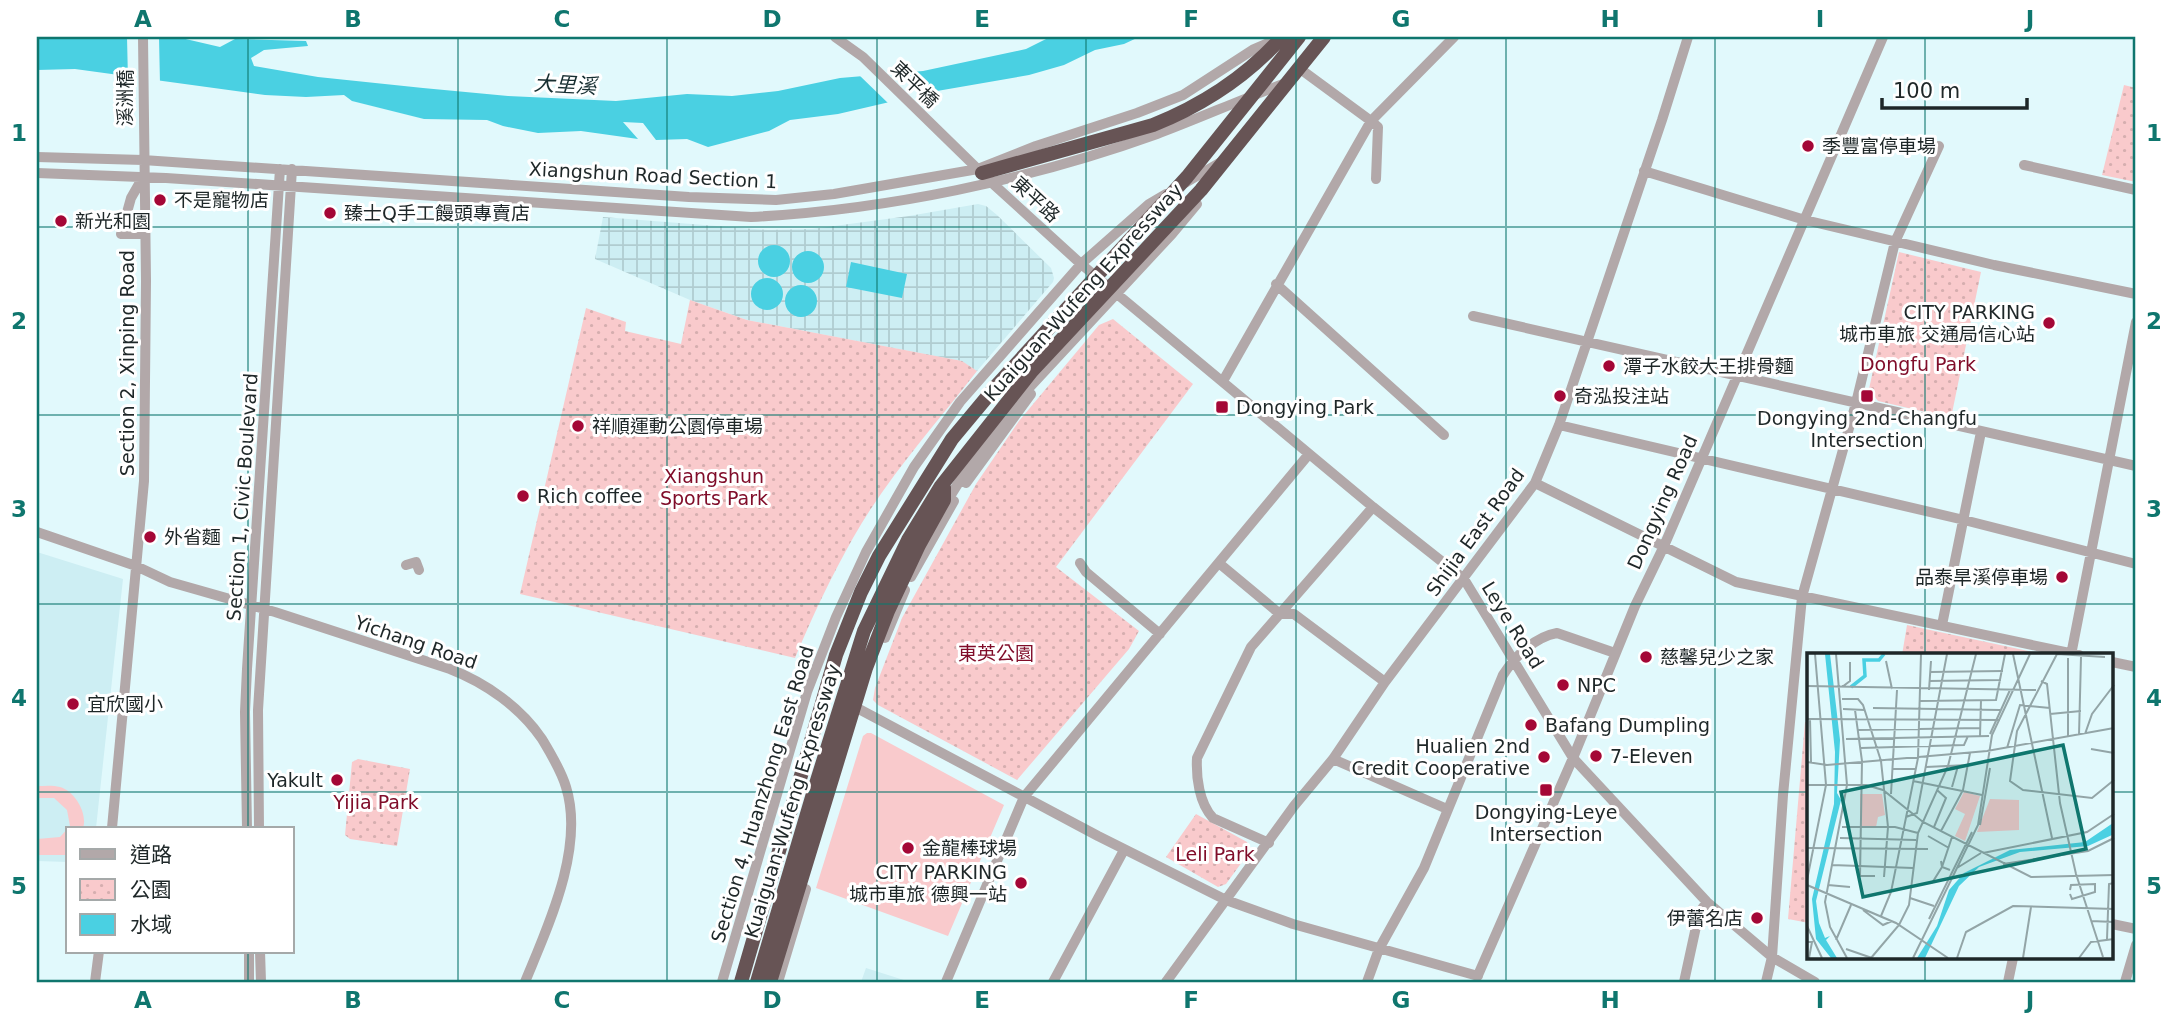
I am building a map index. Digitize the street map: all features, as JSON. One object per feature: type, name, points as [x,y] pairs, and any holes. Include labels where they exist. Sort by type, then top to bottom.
[{"type":"highway","points":[[984,175],[1173,117],[1234,82],[1282,37]]},
{"type":"highway","name":"Kuaiguan-Wufeng Expressway","points":[[741,982],[836,655],[861,592],[879,556],[953,439],[989,394],[1187,177],[1299,37]]},
{"type":"highway","name":"Kuaiguan-Wufeng Expressway","points":[[757,982],[864,631],[908,540],[944,481],[1032,371],[1201,190],[1323,41]]},
{"type":"highway","points":[[770,982],[866,668],[888,611],[944,500],[944,481]]},
{"type":"street","name":"溪洲橋","points":[[143,37],[143,160]]},
{"type":"street","name":"東平橋","points":[[835,37],[863,57],[968,159]]},
{"type":"street","name":"Section 4, Huanzhong East Road","points":[[763,982],[844,704],[881,605],[974,458],[1015,403],[1172,234],[1300,75],[1323,41],[1330,37]]},
{"type":"street","points":[[1223,381],[1371,121],[1454,37]]},
{"type":"street","name":"Shijia East Road","points":[[1166,982],[1294,806],[1333,759],[1385,682],[1535,483],[1559,425],[1688,37]]},
{"type":"street","name":"Dongying Road","points":[[1477,979],[1573,758],[1635,606],[1664,545],[1883,37]]},
{"type":"street","name":"Xiangshun Road Section 1","points":[[37,173],[291,186],[751,217],[800,214],[867,206],[984,175],[1037,146],[1183,95],[1254,49],[1268,43],[1323,41]]},
{"type":"street","name":"Xiangshun Road Section 1","points":[[37,157],[143,160],[689,197],[776,200],[1042,169],[1147,137],[1300,75]]},
{"type":"street","points":[[1300,75],[1378,127],[1376,179]]},
{"type":"street","points":[[1766,982],[1772,957],[1783,795],[1802,597],[1856,403],[1895,242],[1939,146]]},
{"type":"street","name":"Section 4, Huanzhong East Road","points":[[722,982],[807,692],[836,617],[866,552],[914,467],[960,402],[1081,264],[1149,204],[1242,149]]},
{"type":"street","name":"東平路","points":[[968,159],[1081,264]]},
{"type":"street","name":"Section 2, Xinping Road","points":[[112,827],[144,481],[143,160]]},
{"type":"street","points":[[2024,165],[2136,190]]},
{"type":"street","name":"Section 1, Civic Boulevard","points":[[247,827],[245,712],[280,169]]},
{"type":"street","name":"Section 1, Civic Boulevard","points":[[260,827],[257,721],[292,169]]},
{"type":"street","points":[[1644,171],[1805,220],[2136,294]]},
{"type":"street","points":[[143,177],[131,198],[121,234],[145,233]]},
{"type":"street","name":"Leye Road","points":[[1081,264],[1373,507],[1464,579],[1573,758],[1707,902],[1772,957],[1815,982]]},
{"type":"street","points":[[1276,284],[1444,435]]},
{"type":"street","points":[[1473,316],[2136,466]]},
{"type":"street","points":[[2074,653],[2136,322]]},
{"type":"street","points":[[778,982],[858,708],[910,579],[956,497],[1058,359]]},
{"type":"street","points":[[1559,425],[1964,520],[2136,564]]},
{"type":"street","points":[[1942,625],[1981,432]]},
{"type":"street","points":[[946,982],[1024,797],[1309,454]]},
{"type":"street","points":[[1535,483],[1736,582],[2069,653]]},
{"type":"street","points":[[1269,843],[1213,818],[1202,797],[1196,769],[1197,758],[1251,647],[1373,507]]},
{"type":"street","name":"Yichang Road","points":[[37,532],[136,566],[170,582],[264,609],[471,677],[516,709],[530,723],[554,757],[566,787],[571,818],[567,862],[560,894],[526,982]]},
{"type":"street","points":[[406,565],[416,562],[419,570]]},
{"type":"street","points":[[1080,562],[1086,572],[1160,634]]},
{"type":"street","points":[[1220,564],[1280,614],[1294,614],[1385,682]]},
{"type":"street","points":[[1367,982],[1378,949],[1424,868],[1503,675],[1514,658],[1550,634],[1557,633],[1615,653]]},
{"type":"street","points":[[2114,662],[2136,667]]},
{"type":"street","points":[[858,708],[1124,850],[1226,900],[1293,924],[1477,979]]},
{"type":"street","points":[[1333,759],[1447,809]]},
{"type":"street","points":[[1053,982],[1124,850]]},
{"type":"street","points":[[1684,982],[1699,913],[1707,902]]},
{"type":"street","points":[[2114,924],[2136,929]]},
{"type":"street","points":[[2125,982],[2136,945]]},
{"type":"street","points":[[96,982],[99,953]]},
{"type":"street","points":[[249,953],[249,982]]},
{"type":"street","points":[[260,953],[261,982]]},
{"type":"street","points":[[2008,982],[2013,960]]},
{"type":"shaded area","points":[[978,204],[986,206],[997,215],[1051,268],[1054,278],[977,371],[961,361],[747,320],[690,300],[595,259],[603,217],[768,230],[812,229]]},
{"type":"shaded area","name":"宜欣國小","points":[[37,552],[123,579],[96,827],[66,827],[66,862],[37,861]]},
{"type":"shaded area","points":[[866,968],[910,982],[861,982]]},
{"type":"green space","points":[[2124,85],[2136,88],[2136,182],[2102,175]]},
{"type":"green space","name":"Dongfu Park","points":[[1899,252],[1981,272],[1951,418],[1878,401],[1869,389]]},
{"type":"green space","name":"Xiangshun Sports Park","points":[[690,300],[747,320],[962,361],[977,371],[896,473],[866,516],[829,582],[795,658],[520,594],[586,308],[626,322],[625,331],[681,344]]},
{"type":"green space","name":"東英公園","points":[[1113,319],[1193,384],[1056,567],[1139,631],[1129,649],[1017,780],[878,705],[873,700],[875,688],[902,618],[976,484],[1019,421],[1099,325]]},
{"type":"green space","points":[[1907,625],[2038,653],[1902,653]]},
{"type":"green space","points":[[1805,722],[1807,722],[1807,923],[1788,919]]},
{"type":"green space","name":"金龍棒球場","points":[[867,733],[1004,805],[948,936],[816,888],[863,736]]},
{"type":"green space","name":"Yijia Park","points":[[358,759],[410,769],[397,846],[350,839],[345,835],[352,762]]},
{"type":"green space","points":[[37,786],[66,789],[82,810],[83,827],[69,827],[67,810],[54,798],[37,798]]},
{"type":"green space","name":"Leli Park","points":[[1196,814],[1247,842],[1250,851],[1226,884],[1218,887],[1166,857]]},
{"type":"green space","points":[[66,830],[66,855],[37,855],[37,839],[60,837]]},
{"type":"water","points":[[37,37],[177,37],[220,47],[235,39],[306,41],[308,46],[264,50],[251,58],[254,66],[318,77],[423,88],[508,96],[616,101],[687,94],[732,96],[778,91],[840,78],[923,71],[1026,49],[1050,37],[1139,37],[1029,75],[937,91],[838,114],[790,120],[769,131],[708,147],[687,139],[656,140],[643,123],[623,122],[638,139],[581,131],[538,133],[487,120],[424,119],[352,101],[344,95],[265,95],[75,69],[37,70]]},
{"type":"water","points":[[774,245],[785,250],[790,261],[785,272],[774,277],[763,272],[758,261],[763,250]]},
{"type":"water","points":[[808,251],[819,256],[824,267],[819,278],[808,283],[797,278],[792,267],[797,256]]},
{"type":"water","points":[[851,262],[907,274],[902,298],[846,287]]},
{"type":"water","points":[[767,278],[778,283],[783,294],[778,305],[767,310],[756,305],[751,294],[756,283]]},
{"type":"water","points":[[801,285],[812,290],[817,301],[812,312],[801,317],[790,312],[785,301],[790,290]]},
{"type":"pier","points":[[127,37],[159,37],[160,84],[128,80]]},
{"type":"pier","points":[[896,70],[924,97],[890,105],[857,73]]},
{"type":"place","name":"季豐富停車場","points":[[1808,146]]},
{"type":"place","name":"不是寵物店","points":[[160,200]]},
{"type":"place","name":"臻士Q手工饅頭專賣店","points":[[330,213]]},
{"type":"place","name":"新光和園","points":[[61,221]]},
{"type":"place","name":"CITY PARKING 城市車旅 交通局信心站","points":[[2049,323]]},
{"type":"place","name":"潭子水餃大王排骨麵","points":[[1609,366]]},
{"type":"place","name":"奇泓投注站","points":[[1560,396]]},
{"type":"place","name":"Dongying 2nd-Changfu Intersection","points":[[1867,396]]},
{"type":"place","name":"Dongying Park","points":[[1222,407]]},
{"type":"place","name":"祥順運動公園停車場","points":[[578,426]]},
{"type":"place","name":"Rich coffee","points":[[523,496]]},
{"type":"place","name":"外省麵","points":[[150,537]]},
{"type":"place","name":"品泰旱溪停車場","points":[[2062,577]]},
{"type":"place","name":"慈馨兒少之家","points":[[1646,657]]},
{"type":"place","name":"NPC","points":[[1563,685]]},
{"type":"place","name":"宜欣國小","points":[[73,704]]},
{"type":"place","name":"Bafang Dumpling","points":[[1531,725]]},
{"type":"place","name":"7-Eleven","points":[[1596,756]]},
{"type":"place","name":"Hualien 2nd Credit Cooperative","points":[[1544,757]]},
{"type":"place","name":"Yakult","points":[[337,780]]},
{"type":"place","name":"Dongying-Leye Intersection","points":[[1546,790]]},
{"type":"place","name":"金龍棒球場","points":[[908,848]]},
{"type":"place","name":"CITY PARKING 城市車旅 德興一站","points":[[1021,883]]},
{"type":"place","name":"伊蕾名店","points":[[1757,918]]},
{"type":"water label","name":"大里溪","points":[[565,85]]}]
